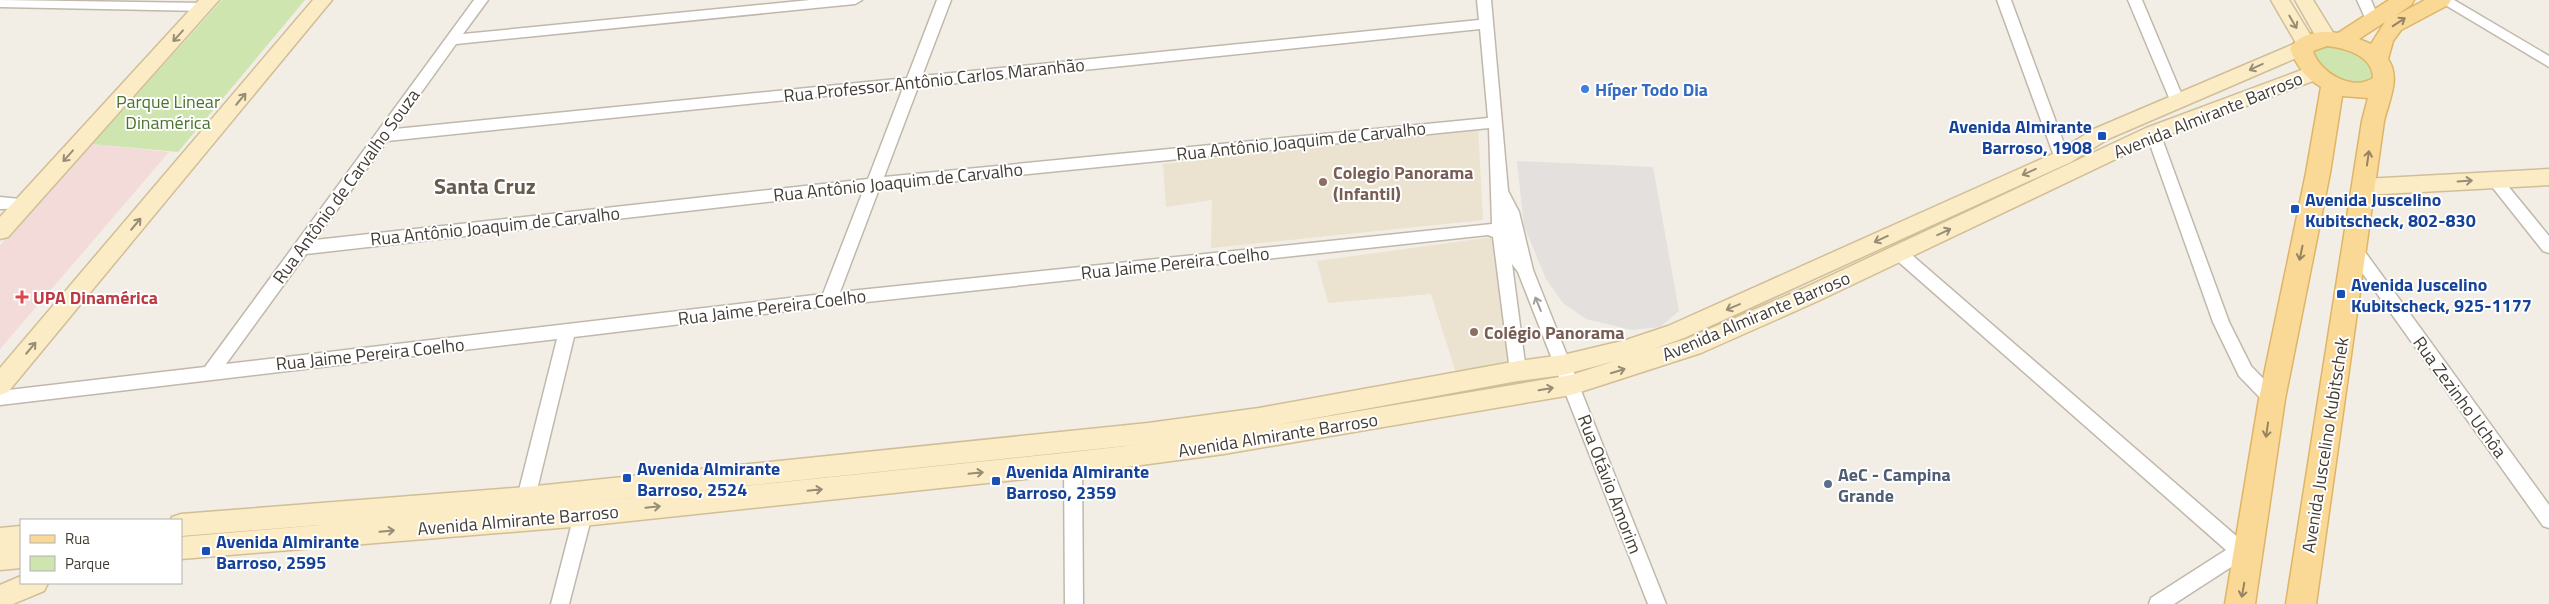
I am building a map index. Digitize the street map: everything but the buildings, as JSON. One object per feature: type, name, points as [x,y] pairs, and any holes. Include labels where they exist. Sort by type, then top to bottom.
[{"type":"main road","points":[[2280,0],[2318,43],[2357,46],[2380,70]]},
{"type":"main road","points":[[2304,0],[2318,43],[2305,65],[2323,79],[2355,90],[2374,88],[2380,70],[2383,39],[2394,25],[2442,0]]},
{"type":"main road","name":"Avenida Almirante Barroso","points":[[182,525],[526,498],[1148,432],[1341,404],[1518,371],[1567,375],[1627,349],[1676,332],[2064,156],[2101,134],[2177,100],[2318,43],[2368,9],[2404,0]]},
{"type":"main road","points":[[0,385],[325,1]]},
{"type":"main road","points":[[0,231],[207,3]]},
{"type":"main road","name":"Avenida Juscelino Kubitschek","points":[[2301,604],[2380,70]]},
{"type":"main road","name":"Avenida Almirante Barroso","points":[[182,548],[583,515],[1074,463],[1233,443],[1567,375],[1693,346],[1899,253],[2153,133],[2323,79]]},
{"type":"main road","points":[[2240,604],[2246,547],[2272,399],[2318,173],[2323,79]]},
{"type":"main road","points":[[2364,187],[2549,177]]},
{"type":"main road","points":[[0,539],[20,537]]},
{"type":"main road","points":[[0,558],[20,557]]},
{"type":"main road","points":[[0,597],[32,584]]},
{"type":"street","name":"Rua Antônio de Carvalho Souza","points":[[210,373],[481,0]]},
{"type":"street","points":[[453,40],[855,0]]},
{"type":"street","points":[[829,300],[911,81],[944,0]]},
{"type":"street","points":[[1484,0],[1496,122],[1500,191],[1498,212],[1518,371]]},
{"type":"street","points":[[2004,0],[2061,156],[2064,156]]},
{"type":"street","points":[[2135,0],[2177,100]]},
{"type":"street","points":[[2442,0],[2549,62]]},
{"type":"street","points":[[0,3],[207,3]]},
{"type":"street","name":"Rua Professor Antônio Carlos Maranhão","points":[[382,136],[1486,24]]},
{"type":"street","name":"Rua Antônio Joaquim de Carvalho","points":[[300,248],[872,184],[1496,122]]},
{"type":"street","points":[[2153,133],[2221,322],[2245,371],[2272,399]]},
{"type":"street","points":[[2494,179],[2549,247]]},
{"type":"street","points":[[1500,191],[1511,212],[1525,270]]},
{"type":"street","points":[[0,203],[25,204]]},
{"type":"street","name":"Rua Jaime Pereira Coelho","points":[[0,398],[829,300],[1489,229],[1501,234]]},
{"type":"street","points":[[1501,234],[1525,270]]},
{"type":"street","name":"Rua Zezinho Uchôa","points":[[2354,249],[2549,520]]},
{"type":"street","points":[[1899,253],[2246,547],[2158,604]]},
{"type":"street","name":"Rua Otávio Amorim","points":[[1525,270],[1657,604]]},
{"type":"street","points":[[526,498],[567,332]]},
{"type":"street","points":[[1074,463],[1074,604]]},
{"type":"street","points":[[560,604],[583,515]]},
{"type":"shaded area","name":"Colegio Panorama (Infantil)","points":[[1478,127],[1483,220],[1211,248],[1212,200],[1166,207],[1163,164]]},
{"type":"shaded area","name":"UPA Dinamérica","points":[[92,144],[169,152],[0,349],[0,245]]},
{"type":"shaded area","points":[[1517,161],[1653,167],[1679,311],[1660,327],[1632,330],[1586,319],[1563,303],[1546,279],[1524,226]]},
{"type":"shaded area","name":"Colégio Panorama","points":[[1493,237],[1508,362],[1456,373],[1431,294],[1328,303],[1317,261]]},
{"type":"green space","name":"Parque Linear Dinamérica","points":[[222,0],[305,0],[178,152],[92,144]]},
{"type":"green space","points":[[2328,42],[2371,59],[2377,72],[2371,79],[2358,85],[2345,84],[2322,76],[2311,48]]},
{"type":"place","name":"Híper Todo Dia","points":[[1585,89]]},
{"type":"place","name":"Avenida Almirante Barroso, 1908","points":[[2102,136]]},
{"type":"place","name":"Colegio Panorama (Infantil)","points":[[1323,182]]},
{"type":"place","name":"Avenida Juscelino Kubitscheck, 802-830","points":[[2295,209]]},
{"type":"place","name":"Avenida Juscelino Kubitscheck, 925-1177","points":[[2341,294]]},
{"type":"place","name":"UPA Dinamérica","points":[[22,297]]},
{"type":"place","name":"Colégio Panorama","points":[[1474,332]]},
{"type":"place","name":"Avenida Almirante Barroso, 2524","points":[[627,478]]},
{"type":"place","name":"Avenida Almirante Barroso, 2359","points":[[996,481]]},
{"type":"place","name":"AeC - Campina Grande","points":[[1828,484]]},
{"type":"place","name":"Avenida Almirante Barroso, 2595","points":[[206,551]]},
{"type":"district","name":"Santa Cruz","points":[[485,186]]}]
